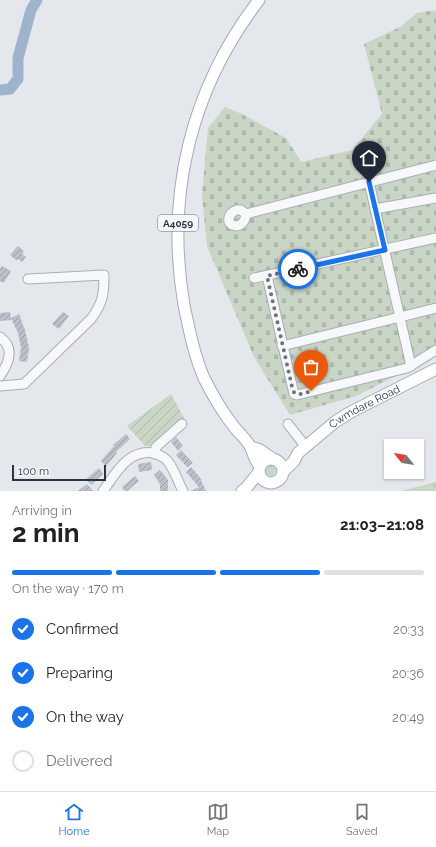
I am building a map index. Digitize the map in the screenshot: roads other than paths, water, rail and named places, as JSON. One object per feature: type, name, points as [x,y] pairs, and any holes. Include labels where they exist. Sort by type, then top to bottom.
[{"type":"main road","name":"A4059","points":[[259,0],[232,39],[203,96],[184,163],[178,229],[181,286],[188,324],[196,354],[204,377],[219,406],[232,426],[251,447],[259,469]]},
{"type":"main road","name":"Cwmdare Road","points":[[283,472],[302,450],[335,422],[349,413],[436,369]]},
{"type":"main road","name":"A4059","points":[[251,447],[260,450],[275,460]]},
{"type":"main road","name":"Cwmdare Road","points":[[275,460],[302,450]]},
{"type":"main road","points":[[266,460],[275,460],[282,466],[282,476],[278,481],[245,489],[266,460]]},
{"type":"main road","points":[[259,469],[262,479],[267,483]]},
{"type":"street","points":[[246,214],[436,165]]},
{"type":"street","points":[[369,182],[411,366]]},
{"type":"street","points":[[375,209],[436,198]]},
{"type":"street","points":[[254,278],[436,238]]},
{"type":"street","points":[[0,386],[24,384],[91,319],[99,309],[104,292],[104,275],[28,279]]},
{"type":"street","points":[[267,276],[294,394],[297,395],[407,368],[436,350]]},
{"type":"street","points":[[282,346],[436,308]]},
{"type":"street","points":[[0,337],[8,345],[9,359],[0,376]]},
{"type":"street","points":[[154,454],[156,447],[182,424]]},
{"type":"street","points":[[288,424],[302,450]]},
{"type":"street","points":[[103,491],[125,462],[134,454],[147,452],[159,454],[168,462],[183,491]]},
{"type":"waterway","points":[[0,90],[10,89],[18,79],[18,58],[31,10],[37,0]]}]
